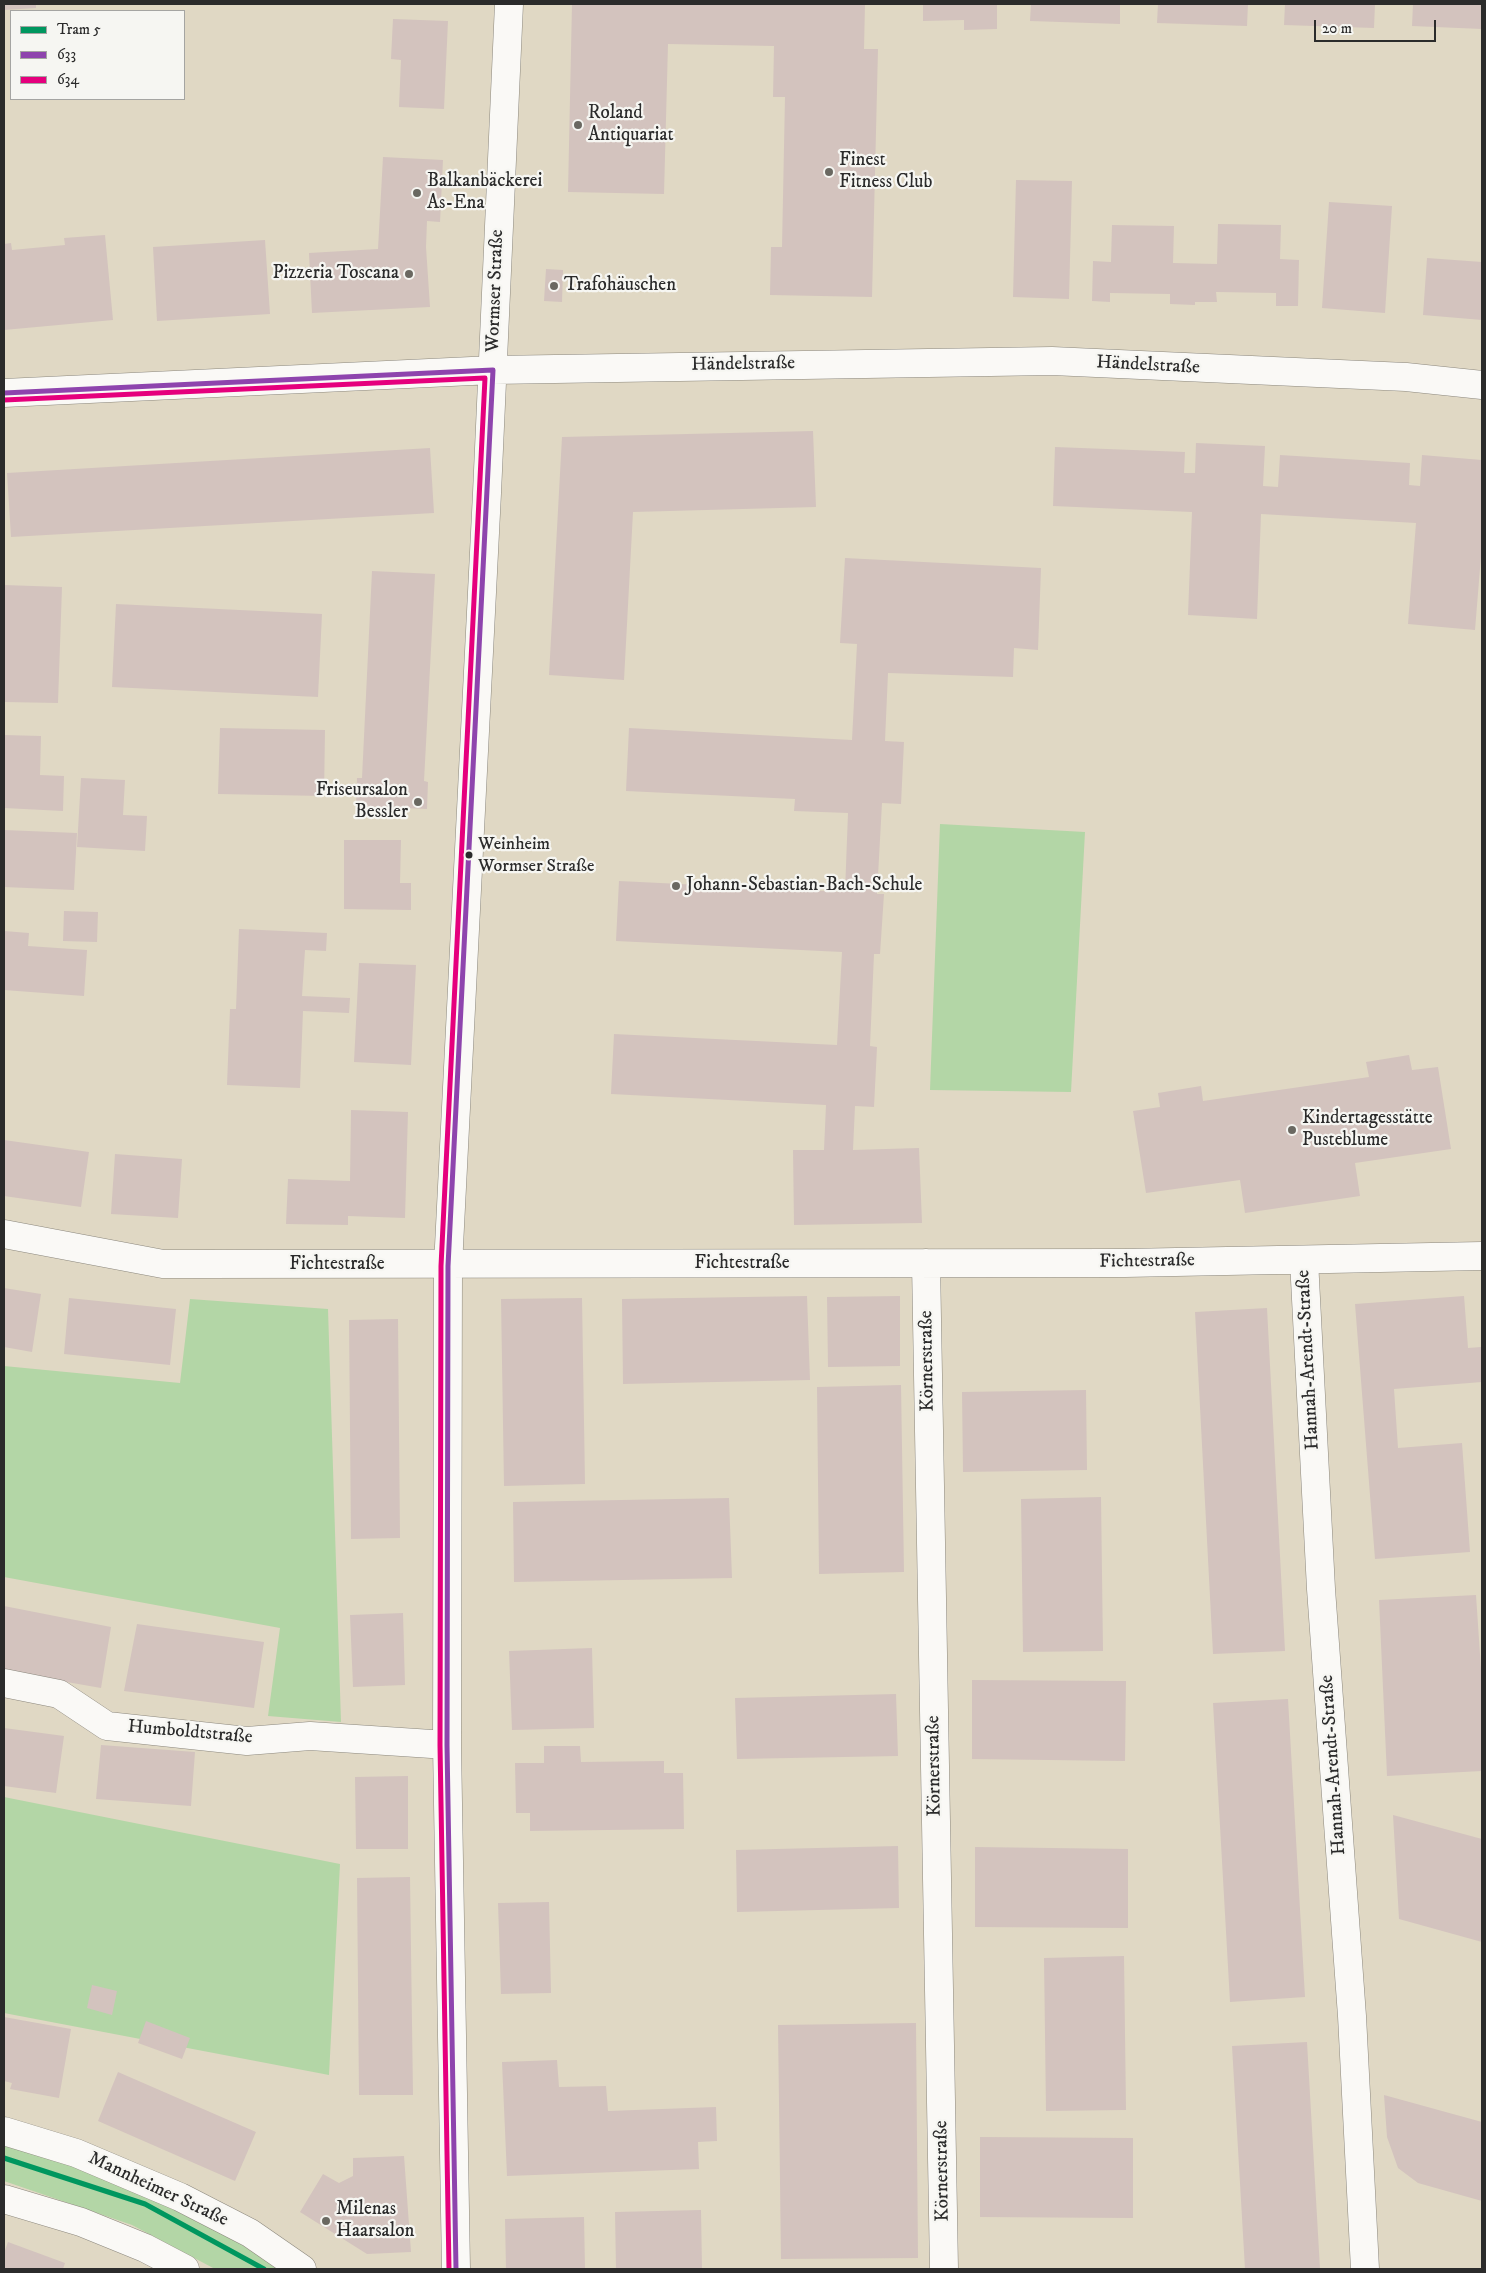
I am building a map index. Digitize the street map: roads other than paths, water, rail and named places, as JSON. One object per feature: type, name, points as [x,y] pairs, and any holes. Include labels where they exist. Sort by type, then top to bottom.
[{"type":"street","name":"Wormser Straße","points":[[453,2266],[447,1745],[448,1266],[493,370],[509,4]]},
{"type":"street","name":"Händelstraße","points":[[4,393],[493,370],[1052,362],[1406,377],[1482,385]]},
{"type":"street","name":"Fichtestraße","points":[[4,1234],[163,1264],[448,1266],[926,1264],[1482,1256]]},
{"type":"street","name":"Hannah-Arendt-Straße","points":[[1304,1260],[1320,1589],[1352,2016],[1365,2269]]},
{"type":"street","name":"Körnerstraße","points":[[926,1264],[944,2269]]},
{"type":"street","name":"Humboldtstraße","points":[[4,1683],[59,1694],[107,1726],[247,1741],[310,1736],[447,1745]]},
{"type":"street","name":"Mannheimer Straße","points":[[4,2131],[76,2153],[180,2197],[250,2233],[302,2269]]},
{"type":"street","points":[[4,2199],[81,2222],[145,2248],[185,2269]]},
{"type":"tram line","name":"5","points":[[4,2158],[145,2204],[264,2269]]},
{"type":"place","name":"Roland Antiquariat","points":[[578,125]]},
{"type":"place","name":"Finest Fitness Club","points":[[829,172]]},
{"type":"place","name":"Balkanbäckerei As-Ena","points":[[417,193]]},
{"type":"place","name":"Pizzeria Toscana","points":[[409,274]]},
{"type":"place","name":"Trafohäuschen","points":[[554,286]]},
{"type":"place","name":"Friseursalon Bessler","points":[[418,802]]},
{"type":"place","name":"Weinheim Wormser Straße","points":[[469,855]]},
{"type":"place","name":"Johann-Sebastian-Bach-Schule","points":[[676,886]]},
{"type":"place","name":"Kindertagesstätte Pusteblume","points":[[1292,1130]]},
{"type":"place","name":"Milenas Haarsalon","points":[[326,2221]]}]
